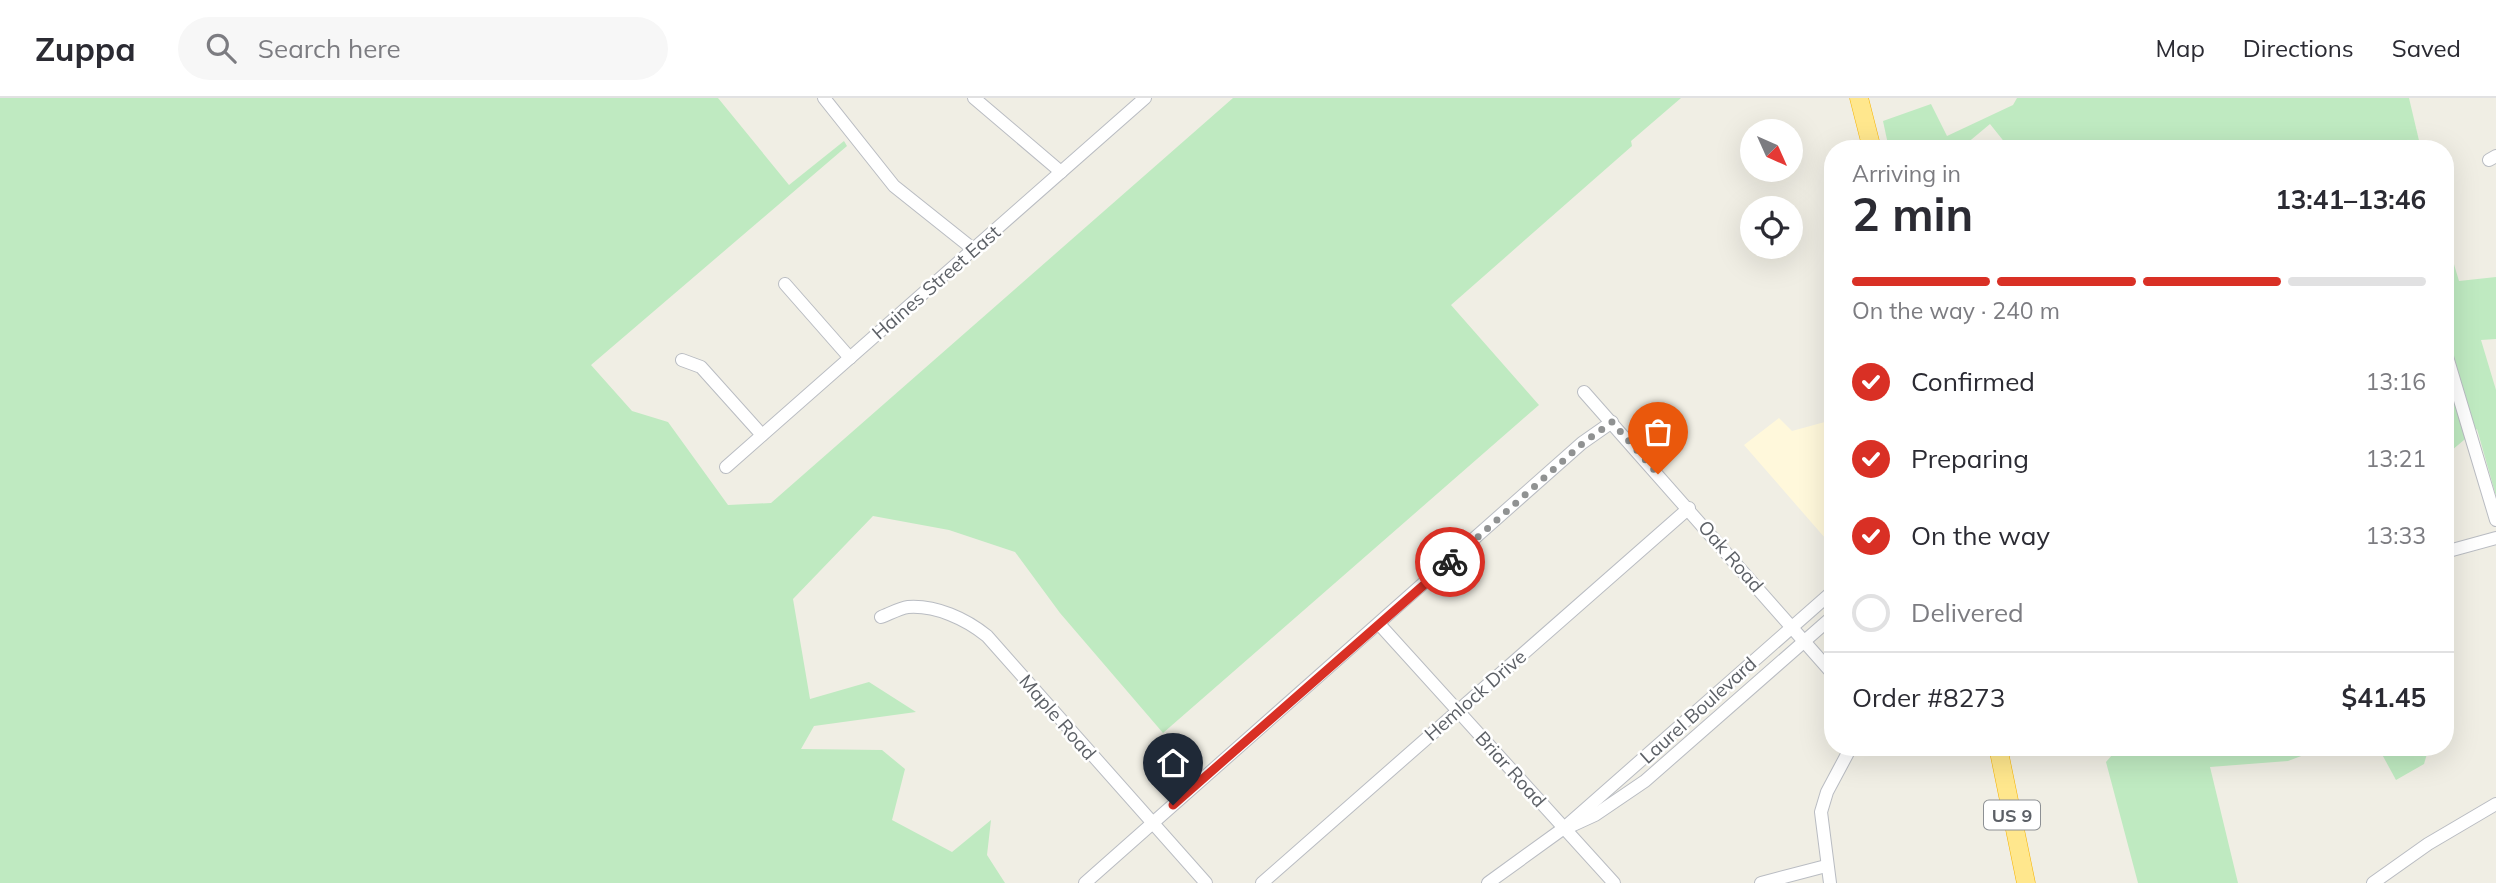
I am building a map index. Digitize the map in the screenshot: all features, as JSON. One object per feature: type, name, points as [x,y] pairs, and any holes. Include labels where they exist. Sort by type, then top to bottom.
[{"type":"highway","points":[[1859,98],[1870,140]]},
{"type":"highway","name":"US 9","points":[[2000,756],[2026,883]]},
{"type":"street","points":[[824,98],[894,186],[974,249]]},
{"type":"street","points":[[974,98],[1061,172]]},
{"type":"street","name":"Haines Street East","points":[[726,467],[1145,98]]},
{"type":"street","points":[[785,284],[850,358]]},
{"type":"street","points":[[682,360],[701,367],[762,435]]},
{"type":"street","points":[[2454,380],[2496,520]]},
{"type":"street","name":"Oak Road","points":[[1584,392],[1824,664]]},
{"type":"street","points":[[1085,883],[1583,443],[1612,422]]},
{"type":"street","name":"Hemlock Drive","points":[[1262,883],[1689,508]]},
{"type":"street","points":[[2454,549],[2496,538]]},
{"type":"street","name":"Laurel Boulevard","points":[[1488,883],[1564,828],[1824,599]]},
{"type":"street","name":"Maple Road","points":[[881,617],[908,607],[950,614],[972,624],[987,636],[1206,883]]},
{"type":"street","name":"Laurel Boulevard","points":[[1564,828],[1595,815],[1630,792],[1824,624]]},
{"type":"street","name":"Briar Road","points":[[1380,625],[1614,883]]},
{"type":"street","points":[[1830,883],[1821,812],[1846,756]]},
{"type":"street","points":[[2373,883],[2428,844],[2496,804]]},
{"type":"street","points":[[1762,883],[1826,866]]},
{"type":"shaded area","points":[[1779,418],[1792,431],[1824,422],[1824,537],[1744,445]]},
{"type":"green space","points":[[0,98],[718,98],[789,185],[844,141],[847,146],[591,365],[632,411],[668,422],[728,505],[771,503],[1233,98],[1681,98],[1631,141],[1632,146],[1451,305],[1539,405],[1163,733],[1060,613],[1015,552],[949,530],[873,516],[793,599],[810,699],[869,682],[916,712],[814,726],[801,749],[882,750],[905,769],[892,820],[952,852],[991,820],[987,855],[1005,883],[0,883]]},
{"type":"green space","points":[[2017,98],[2409,98],[2419,140],[2003,140],[1990,124],[1971,140],[1887,140],[1883,121],[1931,104],[1947,136],[2013,105]]},
{"type":"green space","points":[[2454,264],[2459,281],[2496,277],[2496,339],[2481,340],[2496,390],[2496,496],[2477,429],[2454,448]]},
{"type":"green space","points":[[2111,756],[2301,756],[2288,761],[2210,767],[2238,883],[2138,883],[2106,762]]},
{"type":"green space","points":[[2383,756],[2426,756],[2424,764],[2396,780]]},
{"type":"way so far","points":[[1450,562],[1583,443],[1612,422],[1658,474]]},
{"type":"route","points":[[1173,805],[1450,562]]}]
